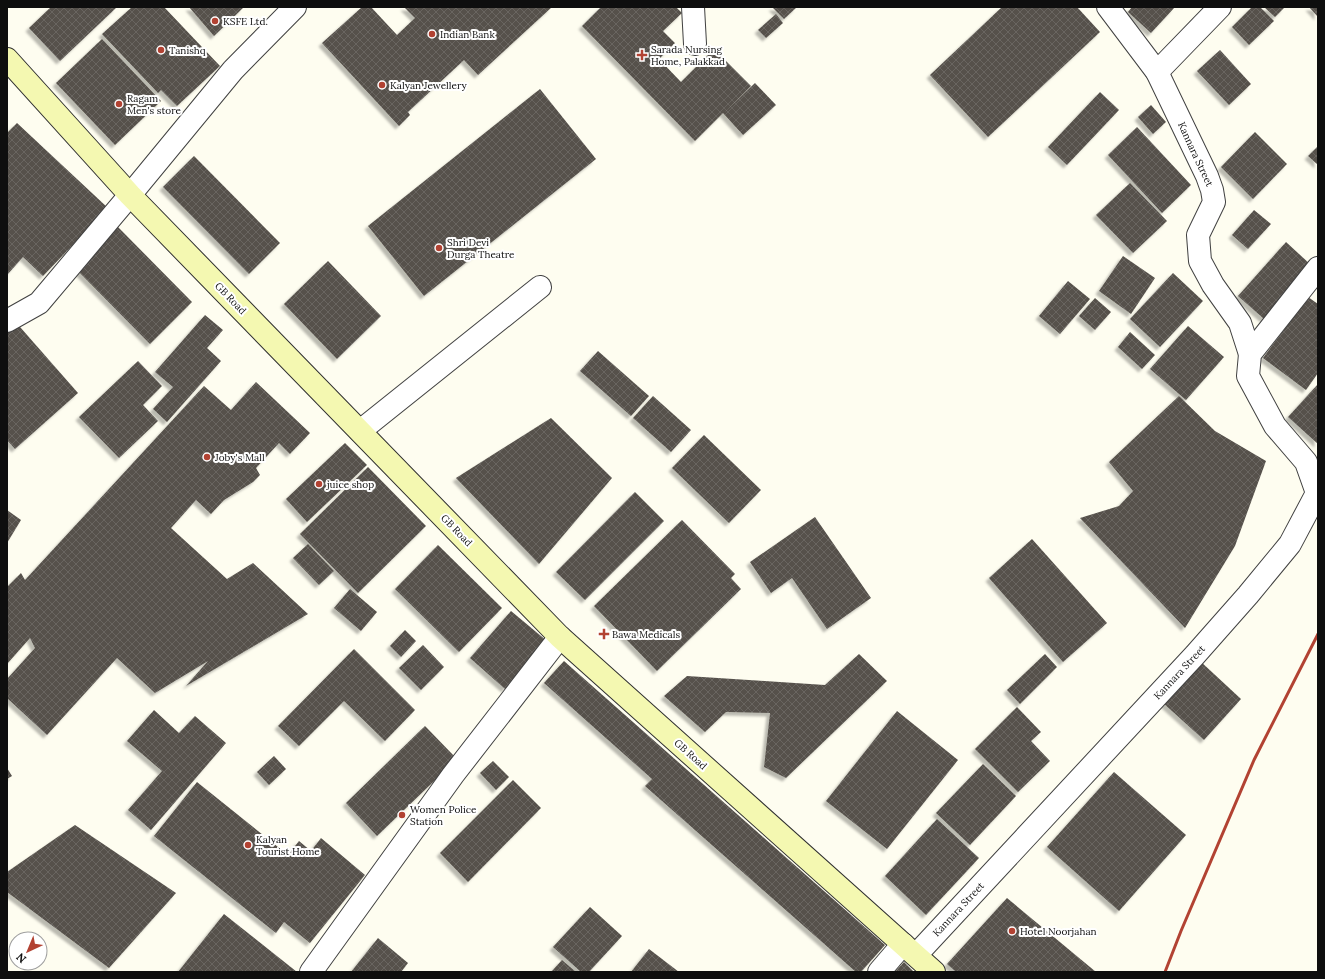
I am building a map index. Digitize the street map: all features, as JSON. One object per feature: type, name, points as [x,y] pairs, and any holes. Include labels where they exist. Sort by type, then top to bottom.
[{"type":"street","points":[[7,321],[39,303],[233,70],[295,7]]},
{"type":"street","points":[[693,7],[695,44]]},
{"type":"street","name":"Kannara Street","points":[[879,972],[909,950],[1209,639],[1290,544],[1317,493],[1306,462],[1275,426],[1248,376],[1250,354],[1240,322],[1212,285],[1200,261],[1198,235],[1214,202],[1207,176],[1157,72],[1108,7]]},
{"type":"street","points":[[1157,72],[1220,7]]},
{"type":"street","name":"GB Road","points":[[7,59],[130,194],[560,637],[934,972]]},
{"type":"street","points":[[1250,354],[1318,268]]},
{"type":"street","points":[[360,431],[540,287]]},
{"type":"street","points":[[311,972],[453,775],[560,637]]},
{"type":"building","points":[[51,7],[117,7],[60,61],[29,28]]},
{"type":"building","name":"Tanishq","points":[[132,7],[164,7],[220,66],[177,106],[161,90],[158,93],[102,34]]},
{"type":"building","name":"KSFE Ltd.","points":[[189,7],[244,7],[214,36]]},
{"type":"building","points":[[362,7],[371,7],[397,35],[415,18],[404,7],[552,7],[478,75],[464,60],[408,112],[410,115],[399,126],[322,43]]},
{"type":"building","points":[[601,7],[676,7],[682,13],[663,31],[675,43],[659,59],[681,82],[714,49],[751,86],[725,112],[755,83],[776,105],[743,135],[723,113],[695,141],[582,26]]},
{"type":"building","points":[[772,7],[797,7],[784,19]]},
{"type":"building","points":[[1002,7],[1077,7],[1100,32],[988,137],[930,75]]},
{"type":"building","points":[[1132,7],[1175,7],[1151,33],[1128,12]]},
{"type":"building","points":[[1252,7],[1260,7],[1274,21],[1249,45],[1232,27]]},
{"type":"building","points":[[1264,7],[1285,7],[1275,17]]},
{"type":"building","points":[[1309,7],[1318,7],[1318,17]]},
{"type":"building","points":[[776,14],[783,23],[766,38],[758,30]]},
{"type":"building","points":[[102,39],[161,101],[115,145],[56,83]]},
{"type":"building","points":[[1220,50],[1251,84],[1229,105],[1197,71]]},
{"type":"building","points":[[540,89],[596,159],[424,296],[368,226]]},
{"type":"building","points":[[1100,92],[1119,110],[1067,165],[1048,147]]},
{"type":"building","points":[[1151,105],[1166,122],[1153,134],[1138,117]]},
{"type":"building","points":[[17,123],[108,208],[43,276],[23,257],[7,275],[7,133]]},
{"type":"building","points":[[1137,127],[1191,185],[1162,213],[1108,155]]},
{"type":"building","points":[[1255,132],[1287,164],[1253,199],[1221,167]]},
{"type":"building","points":[[1318,146],[1318,165],[1308,156]]},
{"type":"building","points":[[194,156],[280,243],[249,274],[163,187]]},
{"type":"building","points":[[1130,183],[1167,221],[1133,253],[1096,215]]},
{"type":"building","points":[[1254,210],[1271,224],[1248,249],[1232,235]]},
{"type":"building","points":[[116,225],[192,302],[150,344],[74,267]]},
{"type":"building","points":[[1286,242],[1311,265],[1264,319],[1238,296]]},
{"type":"building","points":[[1123,256],[1155,278],[1131,314],[1099,291]]},
{"type":"building","points":[[328,261],[381,316],[337,359],[284,304]]},
{"type":"building","points":[[1173,273],[1203,301],[1160,347],[1130,319]]},
{"type":"building","points":[[1068,281],[1090,299],[1060,334],[1039,316]]},
{"type":"building","points":[[1308,297],[1318,304],[1318,373],[1306,390],[1263,358]]},
{"type":"building","points":[[1095,298],[1111,312],[1095,330],[1079,316]]},
{"type":"building","points":[[205,315],[223,330],[207,348],[221,361],[167,422],[153,409],[173,387],[155,372]]},
{"type":"building","points":[[13,319],[78,393],[15,449],[7,440],[7,324]]},
{"type":"building","points":[[1188,326],[1224,357],[1186,400],[1150,369]]},
{"type":"building","points":[[1130,332],[1155,355],[1142,369],[1118,347]]},
{"type":"building","points":[[598,351],[649,396],[631,416],[580,371]]},
{"type":"building","points":[[138,361],[162,386],[143,405],[158,421],[119,458],[79,417]]},
{"type":"building","points":[[256,382],[310,433],[290,454],[279,443],[256,468],[260,475],[253,482],[224,500],[211,514],[196,500],[171,528],[227,579],[253,563],[308,614],[186,686],[208,661],[155,693],[117,658],[47,735],[7,698],[7,679],[35,648],[30,638],[7,664],[7,587],[21,573],[25,580],[204,386],[231,410]]},
{"type":"building","points":[[1318,384],[1318,444],[1288,417]]},
{"type":"building","points":[[653,396],[691,430],[671,452],[633,418]]},
{"type":"building","points":[[1179,396],[1215,431],[1266,461],[1235,546],[1185,628],[1080,518],[1119,506],[1133,491],[1109,462]]},
{"type":"building","points":[[551,418],[612,478],[539,564],[456,478]]},
{"type":"building","points":[[704,435],[761,490],[729,523],[672,468]]},
{"type":"building","points":[[345,443],[367,465],[307,522],[286,499]]},
{"type":"building","points":[[368,467],[426,526],[358,593],[300,534]]},
{"type":"building","points":[[635,492],[664,521],[585,600],[556,572]]},
{"type":"building","points":[[7,510],[21,520],[7,543]]},
{"type":"building","points":[[815,517],[871,598],[827,629],[792,578],[771,593],[750,562]]},
{"type":"building","points":[[682,520],[735,574],[731,578],[741,589],[657,671],[594,606]]},
{"type":"building","points":[[1032,539],[1107,623],[1063,662],[989,578]]},
{"type":"building","points":[[308,544],[334,571],[319,585],[293,558]]},
{"type":"building","points":[[438,545],[502,608],[459,652],[395,589]]},
{"type":"building","points":[[350,589],[377,612],[361,631],[334,608]]},
{"type":"building","points":[[511,611],[547,641],[505,689],[470,658]]},
{"type":"building","points":[[405,630],[416,641],[401,657],[390,646]]},
{"type":"building","points":[[423,645],[444,667],[421,690],[399,668]]},
{"type":"building","points":[[354,649],[415,710],[385,741],[344,701],[299,746],[278,726]]},
{"type":"building","points":[[859,654],[887,681],[786,778],[764,767],[770,713],[726,712],[705,732],[664,696],[687,676],[825,685]]},
{"type":"building","points":[[1045,654],[1057,667],[1020,704],[1007,690]]},
{"type":"building","points":[[564,661],[885,945],[861,972],[856,972],[645,786],[652,779],[544,683]]},
{"type":"building","points":[[1200,661],[1241,699],[1204,740],[1162,702]]},
{"type":"building","points":[[1017,707],[1041,732],[1031,741],[1050,761],[1018,792],[975,749]]},
{"type":"building","points":[[154,710],[179,733],[195,716],[226,743],[151,830],[128,810],[162,771],[127,741]]},
{"type":"building","points":[[897,711],[958,760],[887,849],[826,801]]},
{"type":"building","points":[[425,726],[457,759],[377,836],[346,803]]},
{"type":"building","points":[[274,756],[286,769],[269,785],[257,772]]},
{"type":"building","points":[[493,761],[509,777],[496,790],[480,773]]},
{"type":"building","points":[[983,764],[1016,796],[970,845],[936,813]]},
{"type":"building","points":[[7,768],[12,776],[7,779]]},
{"type":"building","points":[[1114,772],[1186,835],[1119,911],[1047,847]]},
{"type":"building","points":[[513,780],[541,808],[468,882],[440,853]]},
{"type":"building","points":[[197,782],[288,855],[299,841],[311,851],[321,838],[365,875],[310,943],[284,922],[276,933],[154,836]]},
{"type":"building","points":[[937,819],[979,858],[926,915],[885,876]]},
{"type":"building","points":[[75,825],[176,893],[109,968],[7,892],[7,872]]},
{"type":"building","name":"Hotel Noorjahan","points":[[1007,898],[1096,972],[956,972],[947,964]]},
{"type":"building","points":[[590,907],[622,936],[589,972],[581,972],[553,947]]},
{"type":"building","points":[[224,914],[297,972],[178,972]]},
{"type":"building","points":[[378,938],[408,963],[401,972],[351,972]]},
{"type":"building","points":[[649,949],[679,972],[631,972]]},
{"type":"building","points":[[562,960],[576,972],[552,971]]},
{"type":"building","points":[[904,962],[914,972],[895,972]]},
{"type":"railway","points":[[1165,972],[1254,760],[1318,634]]},
{"type":"place","name":"KSFE Ltd.","points":[[215,21]]},
{"type":"place","name":"Indian Bank","points":[[432,34]]},
{"type":"place","name":"Tanishq","points":[[161,50]]},
{"type":"place","name":"Sarada Nursing Home, Palakkad","points":[[642,55]]},
{"type":"place","name":"Kalyan Jewellery","points":[[382,85]]},
{"type":"place","name":"Ragam Men's store","points":[[119,104]]},
{"type":"place","name":"Shri Devi Durga Theatre","points":[[439,248]]},
{"type":"place","name":"Joby's Mall","points":[[207,457]]},
{"type":"place","name":"juice shop","points":[[319,484]]},
{"type":"place","name":"Bawa Medicals","points":[[604,634]]},
{"type":"place","name":"Women Police Station","points":[[402,815]]},
{"type":"place","name":"Kalyan Tourist Home","points":[[248,845]]},
{"type":"place","name":"Hotel Noorjahan","points":[[1012,931]]}]
